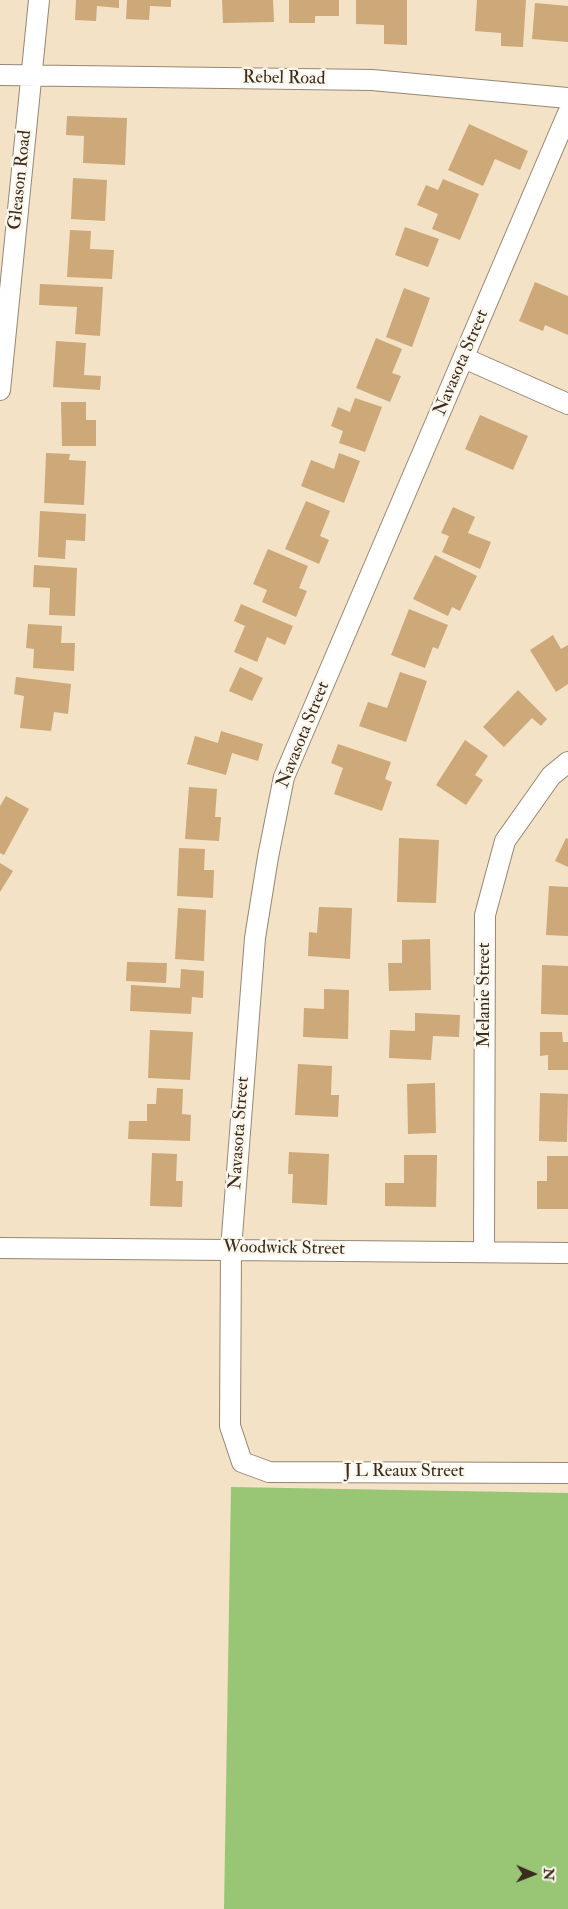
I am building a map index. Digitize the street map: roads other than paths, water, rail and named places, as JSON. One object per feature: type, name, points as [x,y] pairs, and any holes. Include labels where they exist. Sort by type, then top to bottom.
[{"type":"street","name":"Gleason Road","points":[[0,390],[39,0]]},
{"type":"street","name":"Rebel Road","points":[[0,75],[372,80],[568,98]]},
{"type":"street","name":"Navasota Street","points":[[242,1462],[230,1426],[231,1249],[255,938],[268,857],[284,777],[568,113]]},
{"type":"street","points":[[464,358],[568,404]]},
{"type":"street","name":"Melanie Street","points":[[484,1252],[485,915],[505,841],[551,776],[568,762]]},
{"type":"street","name":"Woodwick Street","points":[[0,1248],[568,1253]]},
{"type":"street","name":"J L Reaux Street","points":[[242,1462],[270,1472],[568,1473]]}]
